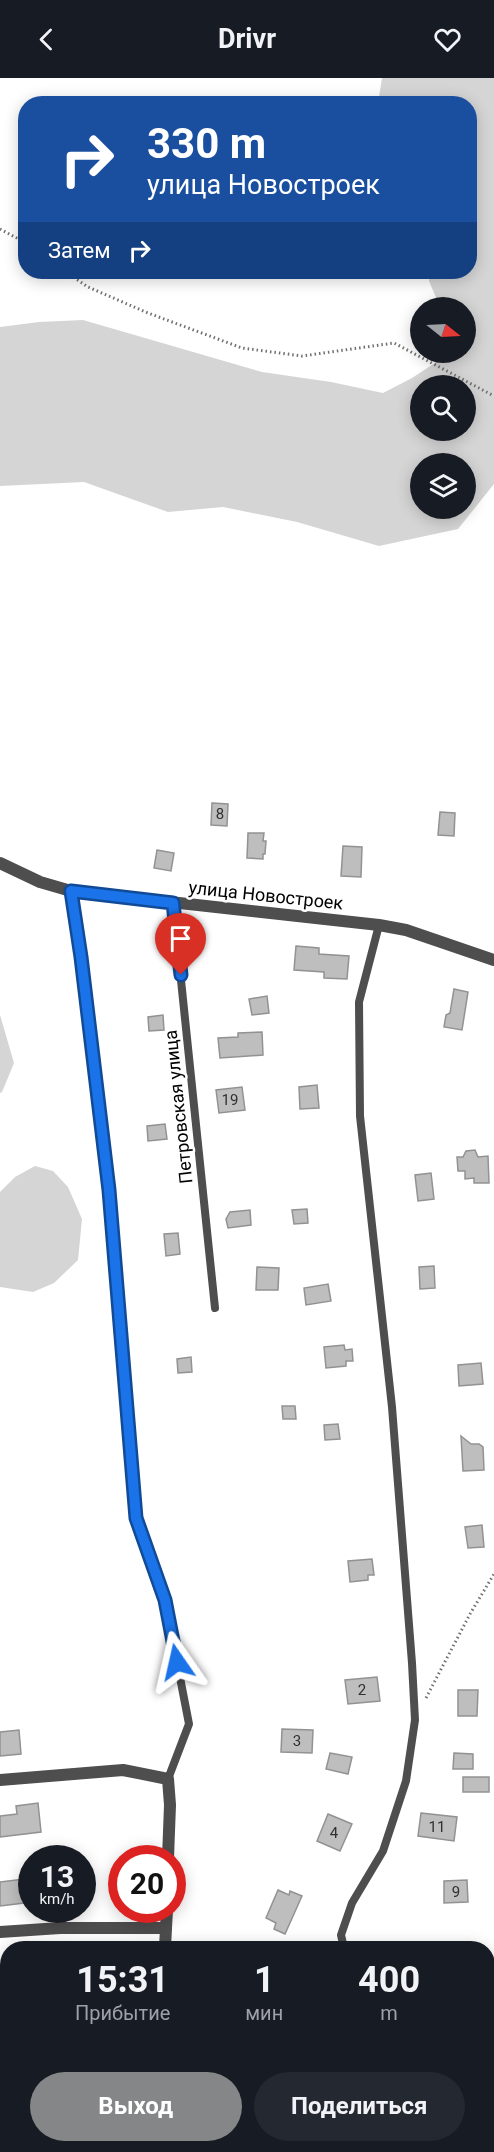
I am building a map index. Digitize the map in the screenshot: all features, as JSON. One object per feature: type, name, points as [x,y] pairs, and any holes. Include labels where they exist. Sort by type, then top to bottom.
[{"type":"street","name":"улица Новостроек","points":[[0,863],[40,882],[71,891],[379,925],[406,930],[494,960]]},
{"type":"street","points":[[0,1780],[123,1770],[168,1779],[170,1805],[168,1845]]},
{"type":"street","points":[[165,1941],[166,1923]]},
{"type":"street","points":[[0,1932],[60,1928],[166,1928]]},
{"type":"lane","points":[[71,891],[109,1190],[136,1518],[165,1600],[189,1724],[168,1779]]},
{"type":"lane","name":"Петровская улица","points":[[173,903],[215,1308]]},
{"type":"lane","points":[[342,1941],[341,1935],[352,1903],[383,1851],[406,1781],[415,1720],[392,1407],[360,1116],[359,1002],[379,925]]},
{"type":"path","points":[[0,229],[18,239]]},
{"type":"path","points":[[76,279],[88,287],[148,313],[242,348],[302,356],[394,343],[494,396]]},
{"type":"path","points":[[415,1720],[470,1614],[494,1574]]},
{"type":"shaded area","points":[[382,78],[494,78],[494,484],[476,506],[476,453],[410,453],[410,519],[466,519],[458,529],[379,546],[297,522],[223,507],[168,512],[84,482],[0,486],[0,327],[39,322],[83,320],[262,372],[331,382],[383,393],[410,379],[410,441],[476,441],[476,375],[417,375],[435,363],[476,363],[476,297],[436,297],[429,279],[477,279],[477,96],[379,96]]},
{"type":"shaded area","points":[[0,1015],[14,1063],[0,1093]]},
{"type":"shaded area","points":[[35,1166],[53,1171],[68,1187],[82,1219],[78,1260],[54,1283],[33,1292],[0,1287],[0,1192],[15,1177]]},
{"type":"building","points":[[212,803],[228,804],[227,826],[211,825]]},
{"type":"building","points":[[440,812],[455,813],[454,836],[438,835]]},
{"type":"building","points":[[248,833],[264,833],[263,841],[266,841],[263,859],[247,858]]},
{"type":"building","points":[[343,846],[362,847],[361,877],[341,876]]},
{"type":"building","points":[[157,850],[174,853],[171,871],[154,868]]},
{"type":"building","points":[[296,946],[319,948],[319,954],[349,956],[347,979],[324,978],[324,972],[294,970]]},
{"type":"building","points":[[454,989],[468,992],[462,1030],[444,1027],[446,1015],[450,1013]]},
{"type":"building","points":[[267,996],[269,1013],[252,1015],[249,999]]},
{"type":"building","points":[[163,1015],[164,1030],[149,1031],[148,1017]]},
{"type":"building","points":[[262,1032],[263,1055],[220,1058],[218,1038],[238,1037],[238,1033]]},
{"type":"building","points":[[317,1085],[319,1108],[300,1109],[299,1087]]},
{"type":"building","points":[[242,1087],[245,1110],[219,1113],[216,1090]]},
{"type":"building","points":[[165,1124],[167,1139],[148,1141],[147,1126]]},
{"type":"building","points":[[475,1150],[478,1157],[488,1156],[489,1183],[474,1183],[474,1178],[465,1179],[465,1171],[458,1171],[457,1157],[463,1157],[466,1151]]},
{"type":"building","points":[[431,1173],[434,1199],[418,1201],[415,1175]]},
{"type":"building","points":[[307,1209],[308,1223],[294,1224],[292,1210]]},
{"type":"building","points":[[250,1210],[251,1225],[228,1228],[226,1219],[230,1212]]},
{"type":"building","points":[[178,1233],[180,1254],[166,1256],[164,1234]]},
{"type":"building","points":[[434,1266],[435,1288],[420,1289],[419,1267]]},
{"type":"building","points":[[257,1267],[279,1268],[278,1290],[256,1290]]},
{"type":"building","points":[[328,1284],[331,1301],[306,1305],[304,1288]]},
{"type":"building","points":[[344,1345],[345,1350],[352,1349],[353,1361],[346,1361],[346,1366],[326,1368],[324,1347]]},
{"type":"building","points":[[191,1357],[192,1372],[178,1373],[177,1359]]},
{"type":"building","points":[[481,1363],[483,1384],[459,1386],[458,1365]]},
{"type":"building","points":[[282,1406],[295,1406],[296,1419],[283,1419]]},
{"type":"building","points":[[338,1424],[340,1439],[325,1440],[324,1425]]},
{"type":"building","points":[[461,1436],[471,1444],[479,1444],[483,1447],[484,1470],[463,1471]]},
{"type":"building","points":[[482,1525],[484,1547],[468,1548],[465,1527]]},
{"type":"building","points":[[372,1559],[374,1575],[368,1575],[368,1580],[350,1582],[348,1561]]},
{"type":"building","points":[[377,1677],[380,1701],[348,1704],[345,1680]]},
{"type":"building","points":[[458,1690],[478,1690],[477,1716],[458,1716]]},
{"type":"building","points":[[282,1729],[313,1730],[312,1753],[281,1752]]},
{"type":"building","points":[[19,1730],[21,1754],[0,1756],[0,1732]]},
{"type":"building","points":[[330,1753],[352,1757],[348,1774],[326,1769]]},
{"type":"building","points":[[454,1753],[473,1754],[473,1769],[453,1769]]},
{"type":"building","points":[[463,1777],[489,1777],[489,1792],[463,1792]]},
{"type":"building","points":[[38,1803],[41,1832],[0,1837],[0,1816],[17,1814],[16,1806]]},
{"type":"building","points":[[421,1813],[457,1817],[454,1841],[418,1836]]},
{"type":"building","points":[[328,1814],[352,1824],[340,1851],[317,1841]]},
{"type":"building","points":[[18,1880],[18,1904],[0,1906],[0,1882]]},
{"type":"building","points":[[467,1880],[468,1902],[444,1903],[444,1881]]},
{"type":"building","points":[[278,1890],[289,1895],[290,1891],[302,1896],[285,1934],[274,1929],[276,1923],[266,1918]]},
{"type":"route","points":[[177,1662],[165,1600],[136,1518],[109,1190],[71,891],[173,903],[181,975]]}]
